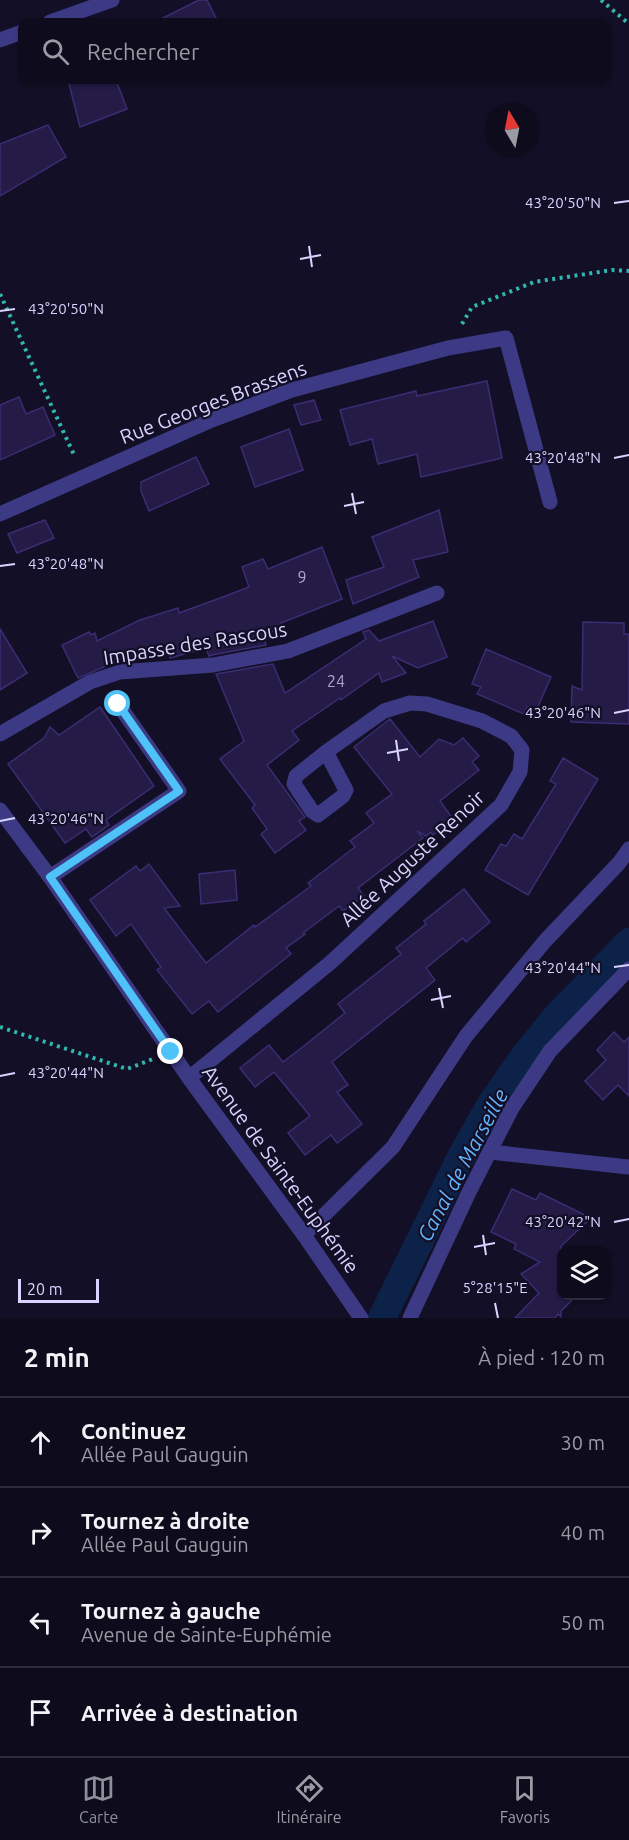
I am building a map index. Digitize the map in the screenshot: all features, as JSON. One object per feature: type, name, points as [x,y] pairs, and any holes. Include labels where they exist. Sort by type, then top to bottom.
[{"type":"street","points":[[61,18],[112,0]]},
{"type":"street","points":[[0,40],[18,33]]},
{"type":"street","name":"Rue Georges Brassens","points":[[0,514],[212,420],[292,390],[448,348],[506,338],[550,502]]},
{"type":"street","name":"Impasse des Rascous","points":[[0,734],[90,682],[120,672],[213,665],[288,651],[437,593]]},
{"type":"street","name":"Allée Auguste Renoir","points":[[189,1078],[330,963],[501,805],[520,772],[522,750],[511,736],[482,721],[427,704],[410,703],[384,711],[326,752]]},
{"type":"street","points":[[50,877],[179,791],[118,704]]},
{"type":"street","name":"Avenue de Sainte-Euphémie","points":[[0,810],[50,877],[189,1078],[304,1235],[361,1318]]},
{"type":"street","points":[[304,1235],[393,1147],[466,1035],[545,941],[619,863],[629,849]]},
{"type":"street","points":[[410,1318],[469,1192],[512,1108],[550,1051],[629,969]]},
{"type":"street","points":[[490,1152],[629,1167]]},
{"type":"path","points":[[601,0],[629,24]]},
{"type":"path","points":[[448,348],[472,307],[534,282],[612,270],[629,271]]},
{"type":"path","points":[[0,294],[84,477]]},
{"type":"path","points":[[0,1028],[127,1069],[171,1052]]},
{"type":"building","points":[[199,0],[207,0],[216,18],[163,18]]},
{"type":"building","points":[[69,84],[118,84],[127,109],[80,127]]},
{"type":"building","points":[[48,125],[66,157],[0,196],[0,144]]},
{"type":"building","points":[[487,381],[502,458],[421,477],[417,454],[378,464],[372,439],[350,445],[340,410],[416,391],[417,396]]},
{"type":"building","points":[[19,397],[26,414],[43,407],[55,435],[0,460],[0,405]]},
{"type":"building","points":[[314,400],[321,420],[301,425],[294,405]]},
{"type":"building","points":[[289,429],[303,470],[255,487],[241,447]]},
{"type":"building","points":[[196,457],[209,484],[149,511],[141,491],[141,482]]},
{"type":"building","points":[[439,510],[448,552],[413,560],[419,577],[353,604],[346,580],[384,567],[372,537]]},
{"type":"building","points":[[45,520],[54,538],[17,553],[8,534]]},
{"type":"building","points":[[322,547],[342,599],[281,623],[282,628],[263,635],[266,645],[209,656],[206,648],[170,658],[169,651],[144,656],[134,661],[126,662],[125,658],[78,678],[62,645],[89,632],[91,635],[95,633],[97,641],[140,620],[178,608],[179,613],[223,597],[249,587],[242,567],[263,559],[268,569]]},
{"type":"building","points":[[433,621],[447,657],[418,668],[392,656],[406,673],[382,682],[379,673],[341,700],[340,698],[292,731],[299,740],[267,765],[305,817],[299,821],[306,830],[275,853],[261,834],[267,829],[252,808],[255,805],[220,759],[244,741],[216,674],[273,664],[285,693],[366,639],[363,632],[369,630],[379,641]]},
{"type":"building","points":[[583,622],[624,623],[624,634],[629,634],[629,724],[571,722],[572,686],[582,690]]},
{"type":"building","points":[[0,629],[27,673],[0,690]]},
{"type":"building","points":[[486,649],[551,677],[536,711],[527,707],[524,714],[477,694],[481,687],[472,684]]},
{"type":"building","points":[[100,707],[154,786],[106,820],[109,825],[92,837],[86,829],[65,843],[8,764],[44,738],[50,727],[59,735]]},
{"type":"building","points":[[390,719],[420,757],[439,739],[454,745],[463,738],[479,756],[472,762],[479,770],[440,801],[453,819],[433,835],[431,832],[426,836],[417,831],[423,838],[358,888],[364,896],[343,911],[339,906],[303,933],[305,934],[286,948],[291,954],[218,1012],[209,1001],[192,1014],[157,970],[161,967],[131,924],[116,936],[90,900],[136,866],[140,871],[149,864],[180,906],[164,908],[206,963],[254,925],[255,927],[311,886],[308,883],[355,847],[350,841],[374,823],[366,813],[392,794],[354,747]]},
{"type":"building","points":[[563,758],[598,779],[528,895],[485,870],[501,844],[506,846],[514,834],[522,839],[556,784],[550,781]]},
{"type":"building","points":[[235,870],[237,900],[201,904],[199,874]]},
{"type":"building","points":[[464,889],[490,922],[466,942],[463,938],[426,968],[435,980],[332,1062],[348,1085],[337,1092],[362,1124],[337,1143],[331,1135],[305,1155],[288,1133],[310,1116],[274,1072],[255,1087],[240,1068],[269,1045],[283,1062],[300,1049],[345,1013],[338,1004],[401,954],[396,948],[426,924],[424,921]]},
{"type":"building","points":[[614,1032],[624,1042],[629,1037],[629,1096],[618,1085],[603,1100],[585,1081],[606,1060],[597,1050]]},
{"type":"building","points":[[512,1189],[536,1200],[540,1193],[591,1218],[561,1246],[557,1246],[557,1300],[572,1300],[561,1311],[561,1317],[558,1314],[555,1318],[515,1318],[539,1293],[521,1274],[540,1262],[514,1249],[516,1244],[491,1232]]},
{"type":"waterway","name":"Canal de Marseille","points":[[382,1318],[462,1155],[491,1104],[555,1018],[629,942]]},
{"type":"route","points":[[118,704],[179,791],[50,877],[171,1052]]}]
